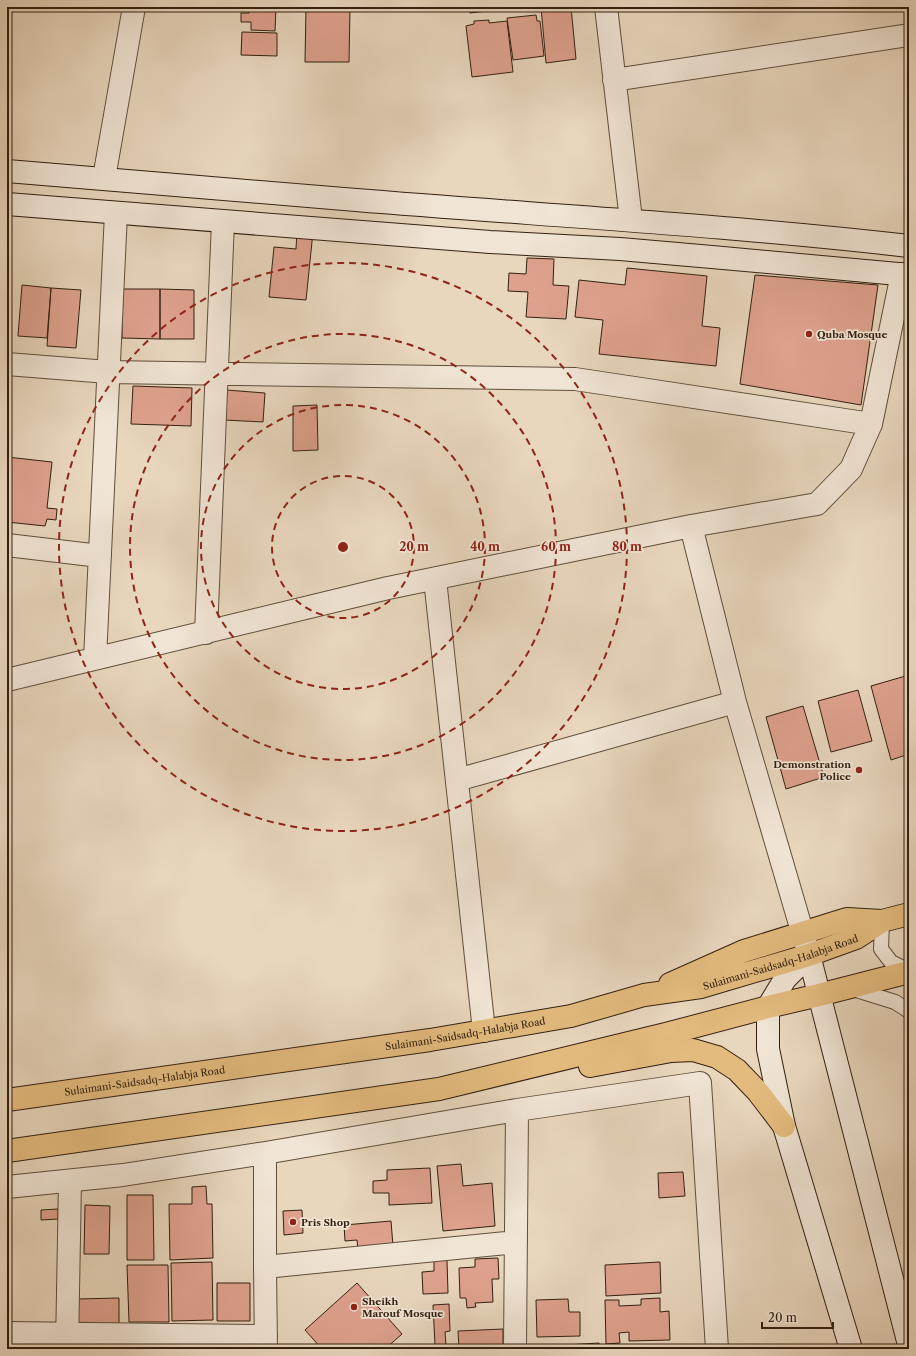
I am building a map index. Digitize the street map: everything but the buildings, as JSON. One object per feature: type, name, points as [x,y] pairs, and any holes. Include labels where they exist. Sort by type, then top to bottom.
[{"type":"highway","name":"Sulaimani-Saidsadq-Halabja Road","points":[[7,1100],[430,1040],[571,1016],[644,995],[701,986],[809,955],[856,938],[882,921],[909,914]]},
{"type":"highway","points":[[644,995],[744,951],[847,919],[882,921]]},
{"type":"highway","points":[[7,1151],[439,1089],[666,1034],[909,972]]},
{"type":"highway","points":[[482,1078],[538,1076],[671,1051],[693,1050],[717,1057],[737,1070],[758,1092],[784,1126]]},
{"type":"street","points":[[104,178],[134,7]]},
{"type":"street","points":[[606,7],[631,220]]},
{"type":"street","points":[[614,80],[909,35]]},
{"type":"street","points":[[7,171],[356,200],[631,220],[860,240],[909,246]]},
{"type":"street","points":[[354,231],[356,200]]},
{"type":"street","points":[[7,204],[564,247],[658,252],[905,274],[872,424],[851,469],[817,504],[691,526],[388,588],[7,680]]},
{"type":"street","points":[[95,659],[116,213]]},
{"type":"street","points":[[206,633],[223,221]]},
{"type":"street","points":[[7,364],[108,372],[575,379],[872,424]]},
{"type":"street","points":[[691,526],[735,702],[809,955],[909,1345]]},
{"type":"street","points":[[7,545],[100,556]]},
{"type":"street","points":[[435,579],[484,1031]]},
{"type":"street","points":[[457,780],[735,702]]},
{"type":"street","points":[[809,955],[785,979],[768,1007],[768,1049],[784,1126],[850,1349]]},
{"type":"street","points":[[7,1187],[123,1175],[265,1153],[517,1110],[700,1083],[717,1349]]},
{"type":"street","points":[[515,1349],[517,1110]]},
{"type":"street","points":[[7,1333],[68,1341],[266,1342],[265,1153]]},
{"type":"street","points":[[68,1341],[70,1181]]},
{"type":"street","points":[[265,1267],[516,1242]]},
{"type":"lane","points":[[882,921],[881,949],[891,962],[909,972]]},
{"type":"lane","points":[[849,988],[895,1002],[909,1011]]},
{"type":"place","name":"Quba Mosque","points":[[809,334]]},
{"type":"place","name":"Demonstration Police","points":[[859,770]]},
{"type":"place","name":"Pris Shop","points":[[293,1222]]},
{"type":"place","name":"Sheikh Marouf Mosque","points":[[354,1307]]}]
